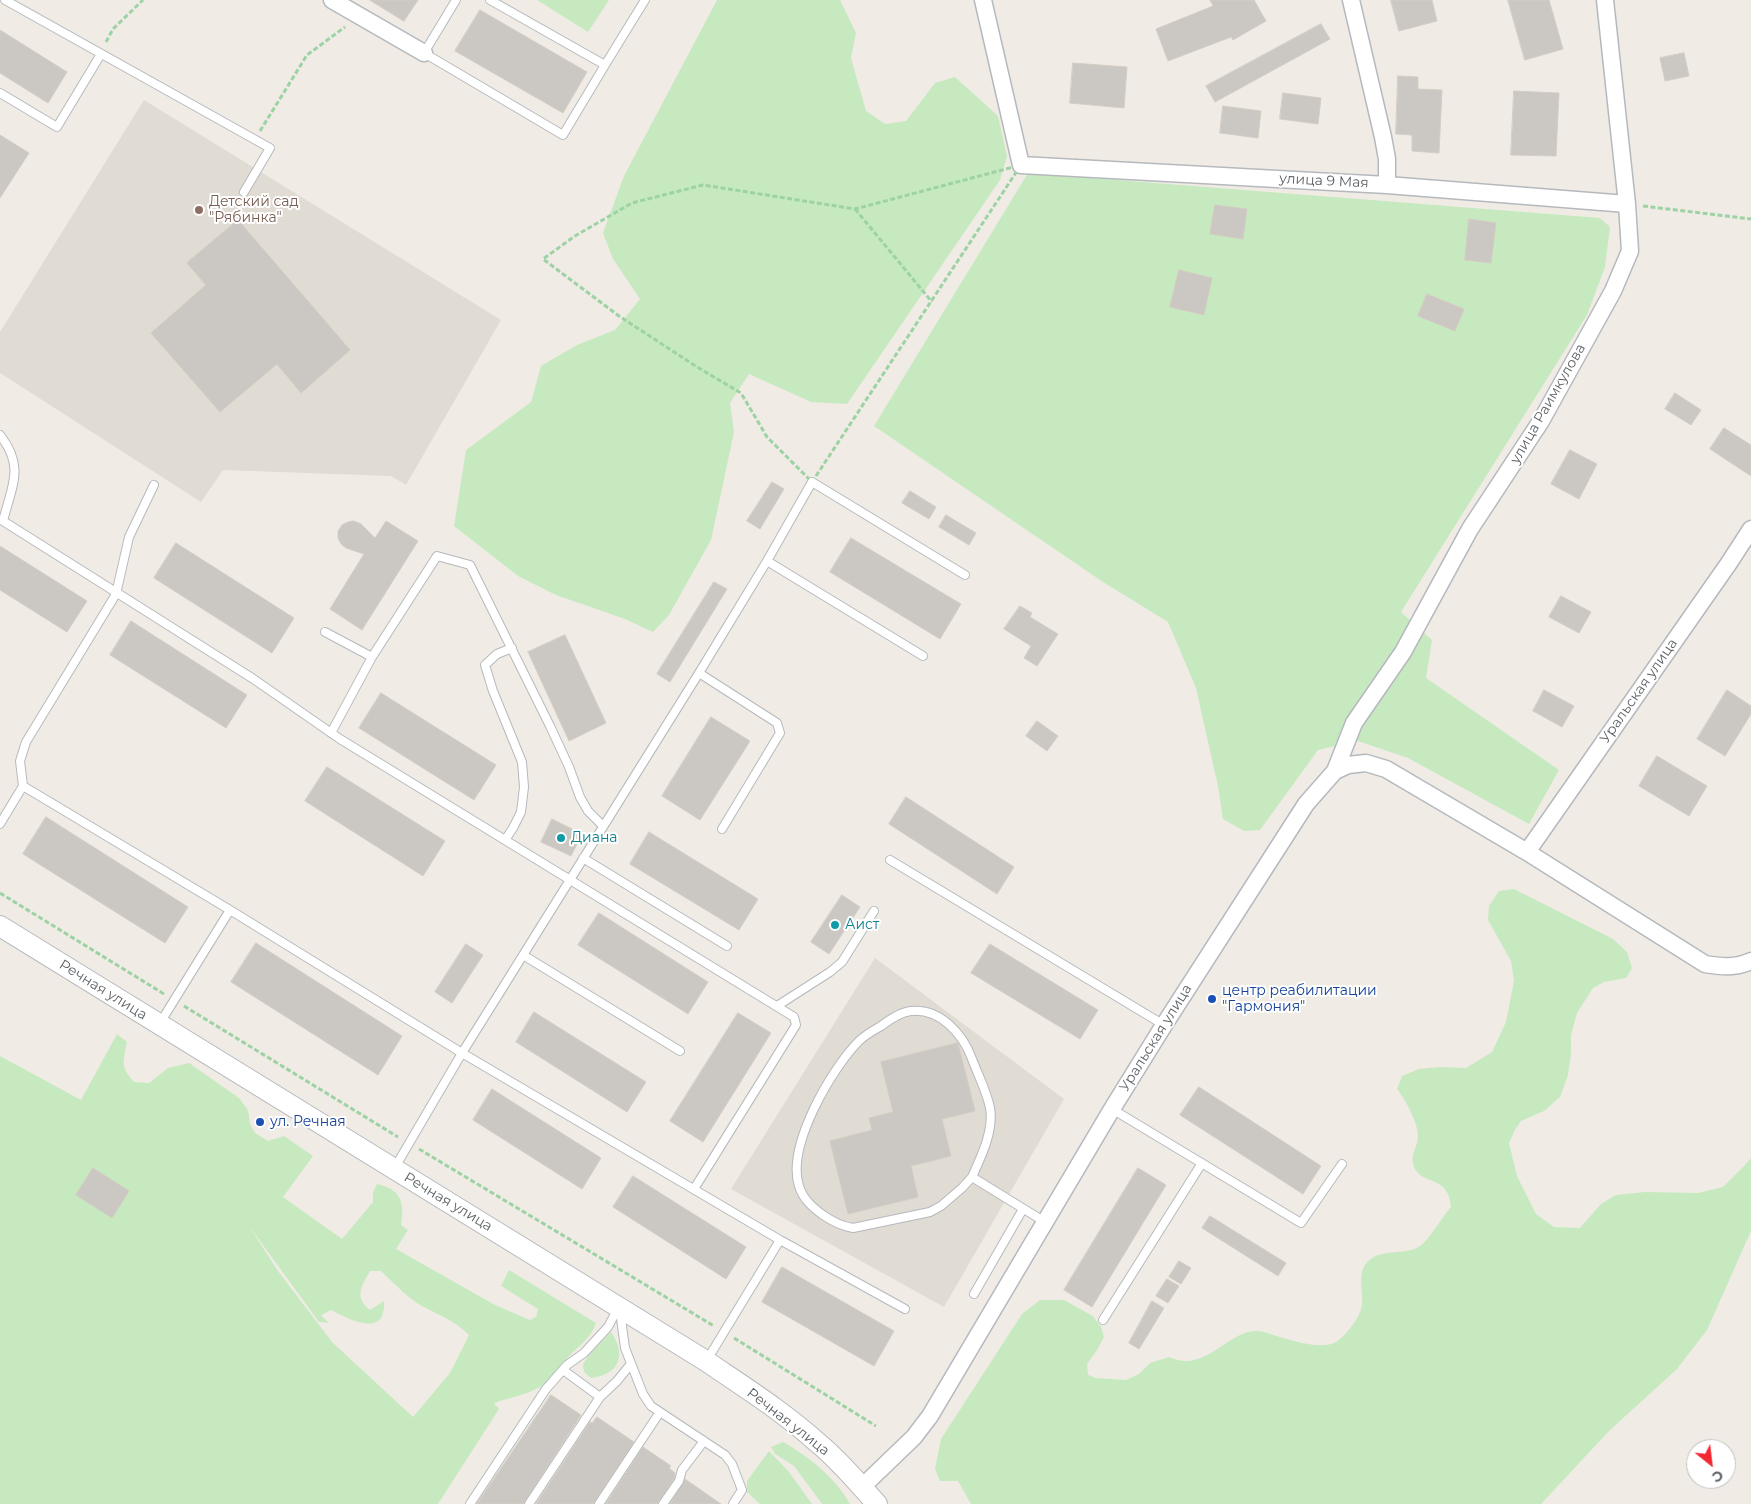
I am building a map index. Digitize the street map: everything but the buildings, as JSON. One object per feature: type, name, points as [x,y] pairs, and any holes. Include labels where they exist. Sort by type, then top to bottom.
[{"type":"street","points":[[332,0],[424,53]]},
{"type":"street","points":[[983,0],[1021,165]]},
{"type":"street","points":[[1351,0],[1383,137],[1387,160],[1388,185]]},
{"type":"street","name":"улица Раимкулова","points":[[1335,771],[1354,722],[1403,652],[1470,530],[1541,421],[1613,291],[1630,251],[1627,204],[1605,0]]},
{"type":"street","name":"улица 9 Мая","points":[[1021,165],[1388,185],[1627,204]]},
{"type":"street","name":"Уральская улица","points":[[1527,852],[1751,529]]},
{"type":"street","points":[[1335,771],[1348,765],[1366,763],[1386,769],[1527,852],[1705,964],[1725,967],[1742,965],[1751,961]]},
{"type":"street","name":"Уральская улица","points":[[862,1487],[914,1437],[930,1416],[1164,1025],[1306,804],[1335,771]]},
{"type":"street","name":"Речная улица","points":[[0,926],[706,1361],[755,1394],[818,1442],[877,1504]]},
{"type":"lane","points":[[5,0],[270,148],[244,192]]},
{"type":"lane","points":[[456,0],[424,53],[563,135],[645,0]]},
{"type":"lane","points":[[490,0],[605,65]]},
{"type":"lane","points":[[0,93],[57,128],[101,54]]},
{"type":"lane","points":[[0,435],[12,453],[16,470],[3,521],[252,678],[331,733],[569,881],[794,1017],[796,1025],[694,1189]]},
{"type":"lane","points":[[394,1169],[462,1053],[767,561],[812,482],[965,575]]},
{"type":"lane","points":[[0,824],[23,786],[20,761],[26,742],[116,594],[129,537],[154,485]]},
{"type":"lane","points":[[331,733],[372,657],[436,556],[470,565],[569,767],[580,797],[588,812],[602,826]]},
{"type":"lane","points":[[767,561],[923,656]]},
{"type":"lane","points":[[325,632],[372,657]]},
{"type":"lane","points":[[505,840],[521,812],[524,787],[522,762],[493,691],[486,666],[498,654],[512,648]]},
{"type":"lane","points":[[699,672],[777,723],[780,733],[722,829]]},
{"type":"lane","points":[[23,786],[230,910],[462,1053],[780,1240],[905,1309]]},
{"type":"lane","points":[[583,858],[727,946]]},
{"type":"lane","points":[[890,860],[1164,1025]]},
{"type":"lane","points":[[159,1025],[230,910]]},
{"type":"lane","points":[[777,1006],[830,972],[842,962],[874,911]]},
{"type":"lane","points":[[523,955],[680,1051]]},
{"type":"lane","points":[[910,1011],[921,1011],[935,1016],[950,1025],[963,1039],[990,1107],[991,1120],[980,1159],[972,1177],[941,1206],[930,1212],[853,1228],[833,1222],[812,1208],[804,1198],[798,1185],[798,1159],[810,1116],[843,1059],[861,1039],[895,1017],[910,1011]]},
{"type":"lane","points":[[1112,1109],[1301,1223],[1342,1164]]},
{"type":"lane","points":[[1103,1320],[1202,1163]]},
{"type":"lane","points":[[972,1177],[1045,1222]]},
{"type":"lane","points":[[974,1294],[1023,1209]]},
{"type":"lane","points":[[706,1361],[780,1240]]},
{"type":"lane","points":[[619,1306],[625,1348],[643,1394],[651,1406],[725,1455],[732,1464],[742,1490],[733,1504]]},
{"type":"lane","points":[[470,1504],[546,1389],[608,1327],[619,1306]]},
{"type":"lane","points":[[529,1504],[600,1397],[617,1381],[630,1364]]},
{"type":"lane","points":[[563,1370],[600,1397]]},
{"type":"lane","points":[[600,1504],[660,1412]]},
{"type":"lane","points":[[663,1504],[679,1481],[682,1470],[704,1441]]},
{"type":"path","points":[[101,54],[113,29],[143,0]]},
{"type":"path","points":[[254,140],[307,55],[360,16]]},
{"type":"path","points":[[1021,165],[812,482],[767,437],[740,393],[619,316],[543,259],[575,236],[632,202],[703,185],[855,209],[1021,165]]},
{"type":"path","points":[[1627,204],[1751,219]]},
{"type":"path","points":[[855,209],[932,302]]},
{"type":"path","points":[[0,893],[876,1426]]},
{"type":"shaded area","name":"Детский сад \"Рябинка\"","points":[[144,100],[501,320],[406,485],[391,476],[223,470],[201,502],[0,373],[0,332]]},
{"type":"shaded area","points":[[875,958],[1064,1099],[944,1307],[731,1189]]},
{"type":"green space","points":[[537,0],[609,0],[588,32]]},
{"type":"green space","points":[[717,0],[840,0],[856,33],[851,58],[866,111],[885,124],[906,121],[935,83],[955,77],[998,116],[1007,156],[1000,180],[847,404],[811,402],[749,374],[730,403],[734,432],[711,540],[669,615],[653,632],[625,619],[556,595],[518,576],[454,526],[466,450],[531,402],[541,366],[577,345],[615,330],[640,299],[613,259],[603,233],[624,176]]},
{"type":"green space","points":[[1028,173],[1600,218],[1610,227],[1605,267],[1587,315],[1401,612],[1432,640],[1426,678],[1559,770],[1529,824],[1408,758],[1358,741],[1318,750],[1260,830],[1244,831],[1223,819],[1218,786],[1196,688],[1168,622],[1103,582],[874,426]]},
{"type":"green space","points":[[1514,889],[1613,939],[1627,952],[1632,968],[1626,978],[1604,982],[1593,988],[1577,1013],[1571,1035],[1568,1075],[1560,1097],[1544,1111],[1521,1121],[1509,1143],[1517,1176],[1536,1214],[1554,1227],[1580,1228],[1601,1204],[1616,1195],[1645,1192],[1698,1193],[1723,1187],[1751,1158],[1751,1231],[1707,1330],[1677,1369],[1610,1430],[1541,1504],[971,1504],[958,1481],[940,1481],[935,1469],[941,1439],[1022,1314],[1040,1300],[1064,1300],[1093,1316],[1101,1327],[1104,1337],[1087,1364],[1088,1375],[1096,1378],[1126,1380],[1139,1374],[1150,1363],[1169,1357],[1182,1361],[1204,1357],[1235,1338],[1255,1331],[1313,1345],[1336,1342],[1347,1332],[1360,1313],[1362,1304],[1361,1281],[1365,1265],[1370,1259],[1377,1256],[1406,1251],[1420,1246],[1428,1239],[1451,1207],[1449,1196],[1445,1189],[1421,1176],[1416,1171],[1413,1157],[1418,1132],[1411,1112],[1397,1089],[1402,1076],[1419,1069],[1440,1067],[1466,1068],[1492,1052],[1506,1022],[1514,981],[1511,961],[1488,920],[1489,906],[1499,891]]},
{"type":"green space","points":[[117,1034],[127,1042],[124,1064],[126,1072],[134,1082],[149,1083],[168,1068],[189,1063],[239,1098],[248,1110],[250,1124],[255,1133],[268,1141],[284,1136],[313,1156],[283,1197],[342,1239],[373,1202],[373,1192],[377,1184],[385,1186],[400,1198],[402,1210],[401,1225],[408,1230],[396,1249],[495,1305],[530,1320],[536,1317],[538,1309],[501,1286],[509,1270],[596,1323],[594,1328],[545,1384],[524,1394],[494,1403],[499,1409],[438,1504],[0,1504],[0,1056],[81,1100]],"holes":[[[249,1226],[319,1322],[329,1323],[321,1315],[331,1310],[365,1324],[379,1320],[383,1313],[384,1301],[370,1310],[362,1301],[361,1292],[370,1271],[381,1271],[414,1301],[453,1323],[469,1335],[450,1373],[413,1417],[332,1342],[278,1271]]]},
{"type":"green space","points":[[611,1332],[619,1348],[618,1362],[608,1373],[591,1378],[584,1372],[583,1364]]},
{"type":"green space","points":[[783,1442],[821,1468],[837,1485],[850,1504],[822,1504],[794,1466],[775,1454],[771,1447]]},
{"type":"green space","points":[[769,1451],[789,1472],[812,1504],[760,1504],[747,1492],[747,1481]]},
{"type":"place","name":"Детский сад \"Рябинка\"","points":[[199,210]]},
{"type":"place","name":"Диана","points":[[561,838]]},
{"type":"place","name":"Аист","points":[[835,925]]},
{"type":"place","name":"центр реабилитации \"Гармония\"","points":[[1212,999]]},
{"type":"place","name":"ул. Речная","points":[[260,1122]]}]
